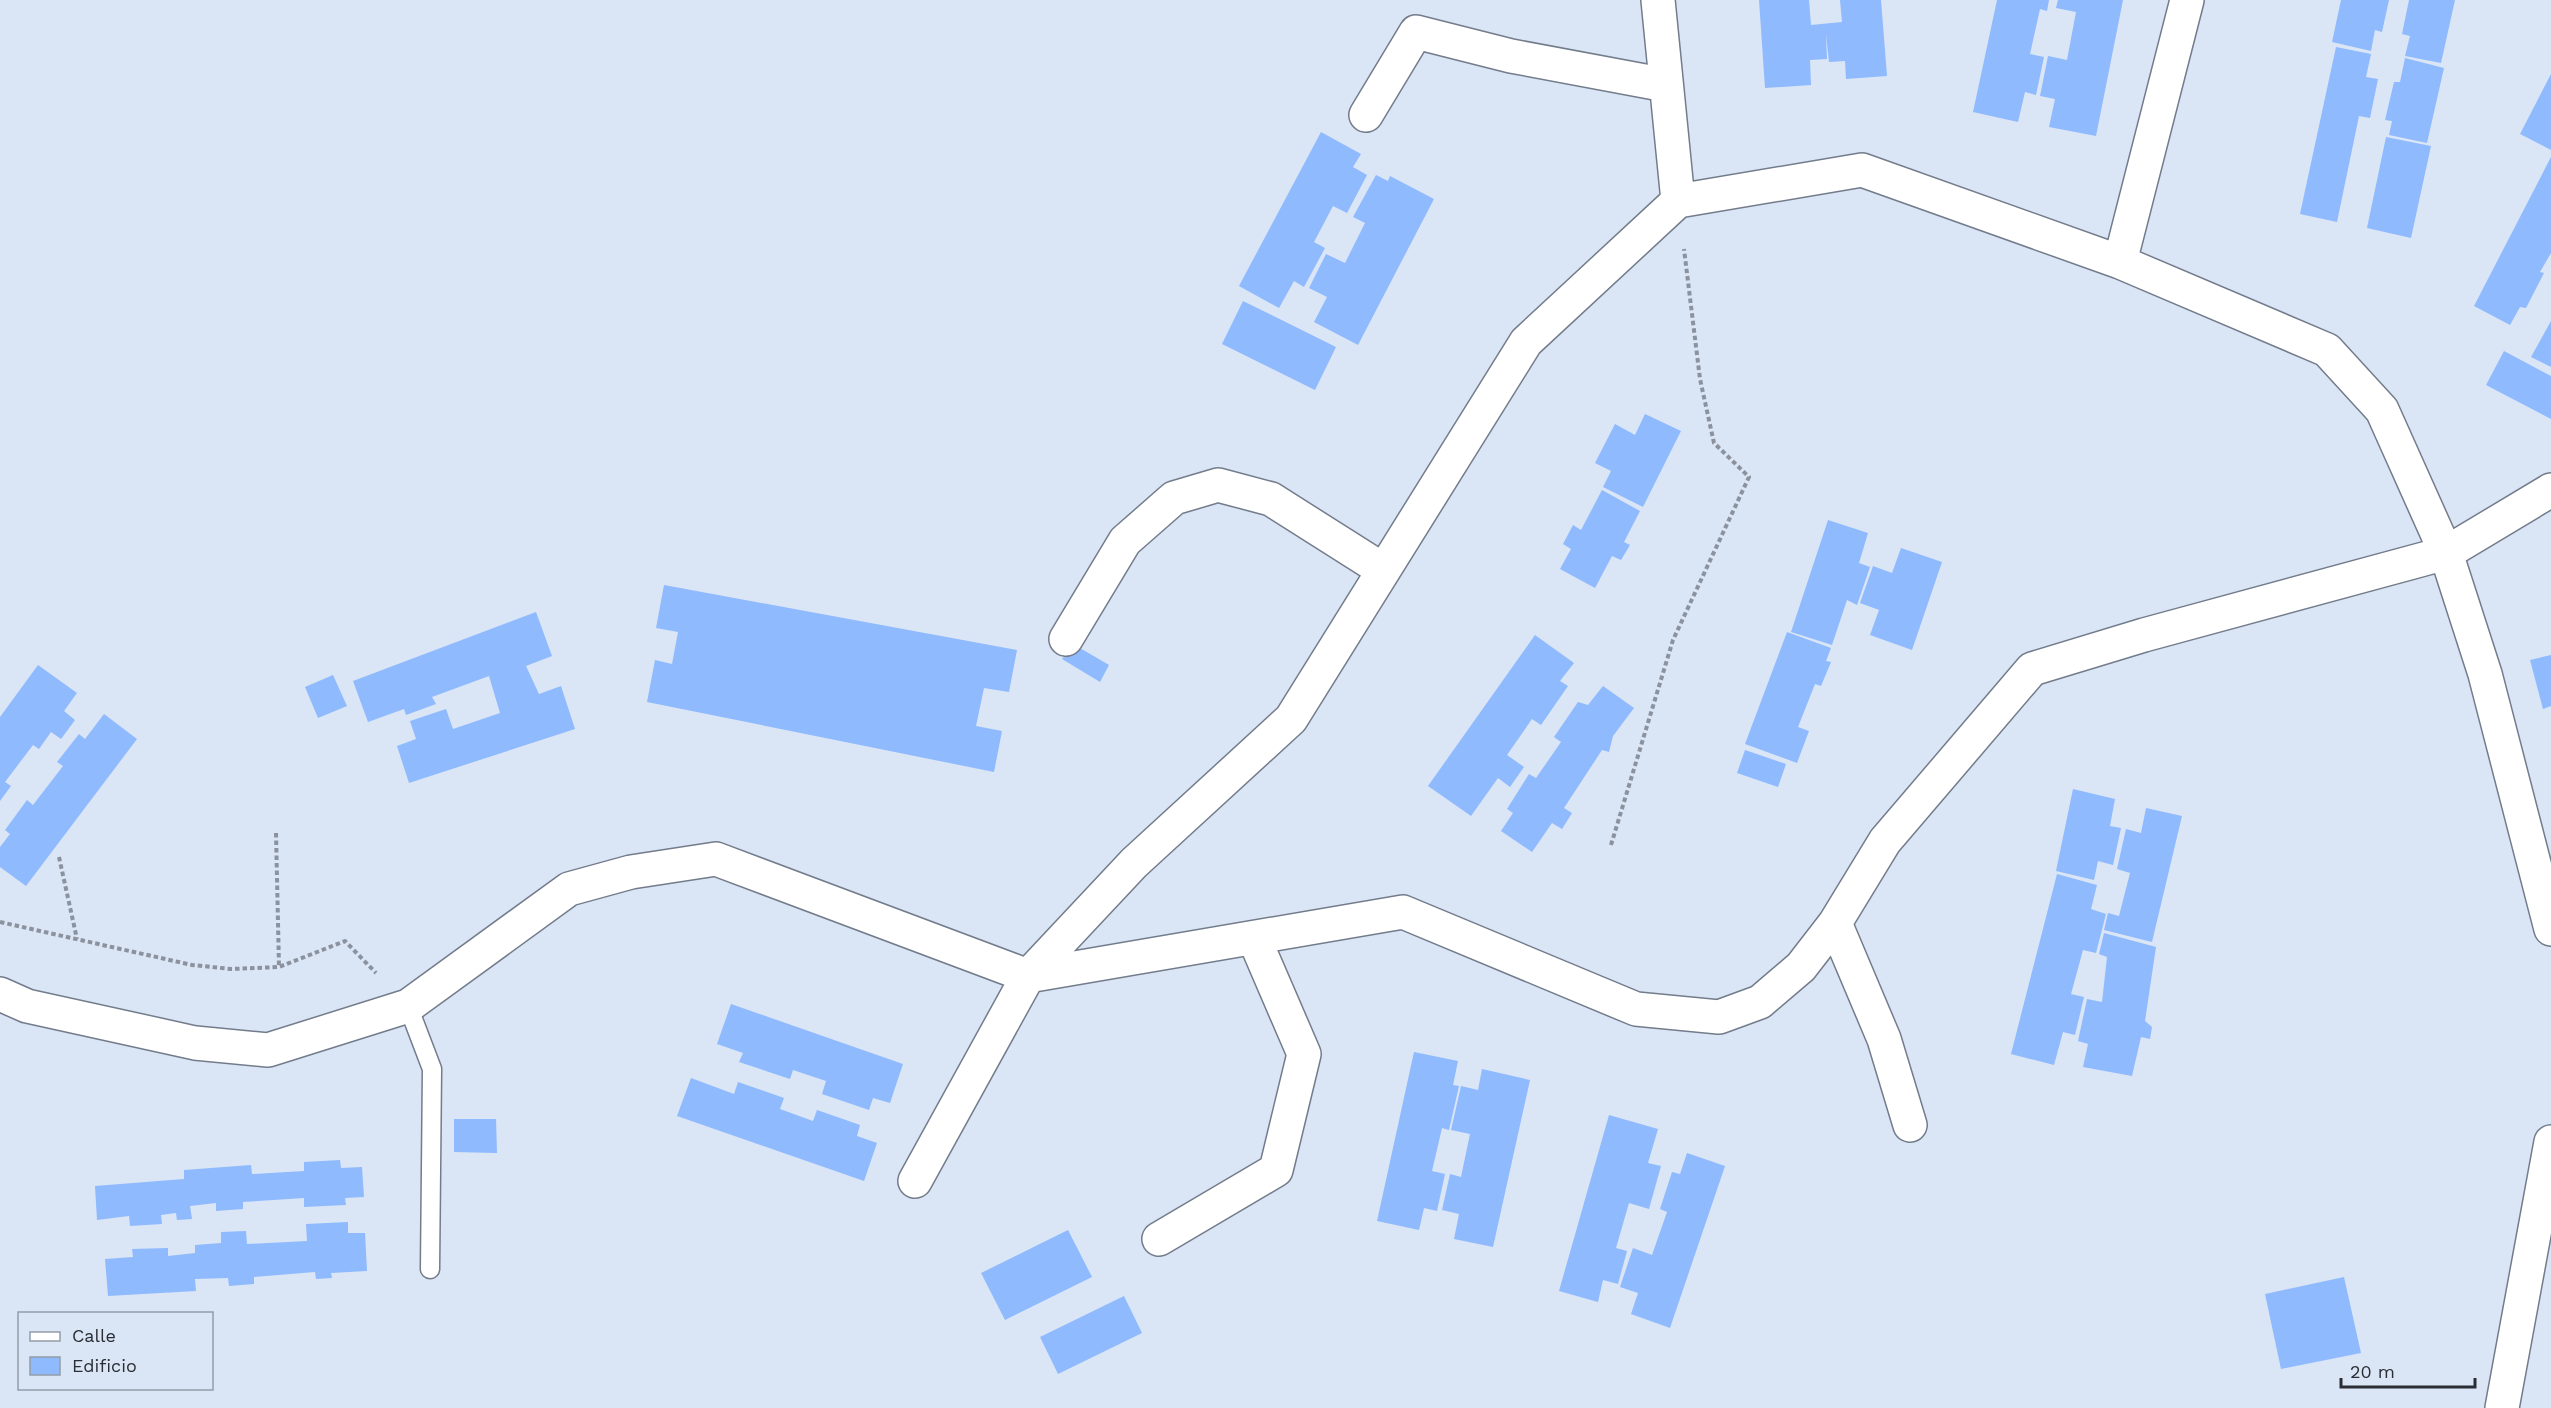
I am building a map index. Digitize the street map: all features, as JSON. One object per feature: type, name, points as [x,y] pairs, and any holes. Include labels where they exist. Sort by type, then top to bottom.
[{"type":"street","points":[[1658,0],[1678,201]]},
{"type":"street","points":[[2120,262],[2187,0]]},
{"type":"street","points":[[1366,115],[1416,32],[1511,56],[1666,85]]},
{"type":"street","points":[[915,1181],[1028,976],[1134,862],[1291,719],[1526,342],[1678,201],[1862,170],[2120,262],[2327,350],[2382,410],[2446,553],[2485,674],[2551,930]]},
{"type":"street","points":[[1066,639],[1125,541],[1174,498],[1218,485],[1271,499],[1383,570]]},
{"type":"street","points":[[0,994],[27,1006],[195,1043],[268,1050],[408,1006],[569,889],[631,872],[716,859],[1028,976],[1403,912],[1636,1009],[1719,1017],[1760,1002],[1801,967],[1835,923],[1885,841],[2032,669],[2144,635],[2446,553],[2551,490]]},
{"type":"street","points":[[1835,923],[1884,1039],[1910,1125]]},
{"type":"street","points":[[1159,1239],[1276,1170],[1304,1054],[1254,938]]},
{"type":"street","points":[[2502,1408],[2551,1142]]},
{"type":"lane","points":[[408,1006],[432,1069],[430,1269]]},
{"type":"path","points":[[1611,845],[1673,640],[1749,477],[1714,443],[1700,379],[1678,201]]},
{"type":"path","points":[[276,833],[279,967]]},
{"type":"path","points":[[59,857],[77,939]]},
{"type":"path","points":[[0,922],[192,965],[231,969],[279,967],[345,941],[408,1006]]},
{"type":"building","points":[[1759,0],[1809,0],[1811,25],[1842,22],[1840,0],[1881,0],[1887,76],[1846,79],[1845,61],[1829,62],[1826,34],[1827,59],[1810,60],[1811,85],[1765,88]]},
{"type":"building","points":[[1997,0],[2049,0],[2047,11],[2040,9],[2030,54],[2044,57],[2036,95],[2025,92],[2018,122],[1973,112]]},
{"type":"building","points":[[2058,0],[2123,0],[2096,136],[2049,127],[2055,99],[2040,96],[2048,56],[2067,60],[2076,12],[2056,8]]},
{"type":"building","points":[[2341,0],[2389,0],[2382,32],[2375,30],[2371,51],[2332,42]]},
{"type":"building","points":[[2409,0],[2455,0],[2441,63],[2405,56],[2410,36],[2402,34]]},
{"type":"building","points":[[2336,47],[2371,54],[2366,77],[2378,79],[2370,118],[2359,116],[2337,222],[2300,214]]},
{"type":"building","points":[[2405,58],[2444,68],[2427,143],[2389,135],[2392,121],[2385,120],[2394,82],[2400,82]]},
{"type":"building","points":[[2551,74],[2551,150],[2520,134]]},
{"type":"building","points":[[1321,132],[1361,154],[1353,167],[1367,175],[1347,213],[1333,206],[1314,242],[1325,248],[1304,287],[1294,281],[1279,308],[1239,286]]},
{"type":"building","points":[[2386,137],[2431,146],[2411,238],[2367,228]]},
{"type":"building","points":[[2551,157],[2551,253],[2540,272],[2544,273],[2526,308],[2520,307],[2510,325],[2474,306]]},
{"type":"building","points":[[1376,175],[1388,181],[1390,176],[1434,199],[1358,345],[1314,322],[1327,297],[1309,288],[1326,254],[1345,263],[1365,223],[1353,217]]},
{"type":"building","points":[[1243,301],[1336,347],[1315,390],[1222,344]]},
{"type":"building","points":[[2551,321],[2551,367],[2531,357]]},
{"type":"building","points":[[2504,351],[2551,376],[2551,419],[2486,385]]},
{"type":"building","points":[[1645,414],[1681,431],[1643,507],[1603,487],[1611,471],[1595,463],[1615,424],[1635,435]]},
{"type":"building","points":[[1602,490],[1640,511],[1624,542],[1630,545],[1621,560],[1612,556],[1595,588],[1560,569],[1571,549],[1563,544],[1573,525],[1581,530]]},
{"type":"building","points":[[1828,520],[1868,533],[1859,563],[1870,567],[1857,605],[1847,600],[1832,645],[1791,632]]},
{"type":"building","points":[[1901,548],[1942,562],[1912,650],[1870,635],[1879,610],[1860,603],[1873,566],[1892,573]]},
{"type":"building","points":[[664,585],[1017,650],[1009,692],[984,688],[976,726],[1002,731],[994,772],[647,702],[655,660],[672,664],[678,632],[656,628]]},
{"type":"building","points":[[536,612],[552,656],[526,666],[539,694],[561,686],[575,729],[409,783],[397,746],[416,739],[410,721],[446,709],[453,729],[500,713],[489,676],[432,697],[436,704],[406,715],[404,709],[368,722],[353,681]]},
{"type":"building","points":[[1787,632],[1831,648],[1826,661],[1831,662],[1821,686],[1815,684],[1798,727],[1809,731],[1797,763],[1745,744]]},
{"type":"building","points":[[1535,635],[1574,663],[1560,681],[1568,686],[1541,725],[1532,719],[1507,755],[1524,767],[1510,787],[1498,778],[1471,816],[1428,786]]},
{"type":"building","points":[[1073,644],[1109,665],[1100,682],[1062,659]]},
{"type":"building","points":[[2551,655],[2551,706],[2543,709],[2530,660]]},
{"type":"building","points":[[38,665],[77,693],[64,711],[75,720],[61,739],[51,732],[39,749],[33,745],[5,782],[11,786],[0,801],[0,717]]},
{"type":"building","points":[[333,675],[347,706],[318,718],[305,687]]},
{"type":"building","points":[[1603,686],[1634,708],[1613,736],[1609,752],[1602,750],[1564,808],[1572,813],[1562,829],[1552,823],[1532,852],[1501,831],[1513,813],[1507,809],[1529,774],[1536,778],[1561,742],[1554,737],[1578,702],[1588,705]]},
{"type":"building","points":[[104,714],[137,739],[26,886],[0,867],[0,847],[10,834],[5,830],[27,800],[33,805],[63,766],[57,762],[79,734],[85,739]]},
{"type":"building","points":[[1745,750],[1786,764],[1778,787],[1737,773]]},
{"type":"building","points":[[2073,789],[2115,799],[2110,826],[2121,828],[2113,865],[2098,861],[2094,880],[2056,871]]},
{"type":"building","points":[[2146,808],[2182,816],[2152,942],[2104,930],[2108,913],[2119,916],[2130,873],[2117,869],[2126,829],[2141,833]]},
{"type":"building","points":[[2057,874],[2097,885],[2091,909],[2106,914],[2096,953],[2083,950],[2071,994],[2084,997],[2075,1035],[2063,1032],[2054,1065],[2011,1054]]},
{"type":"building","points":[[2104,933],[2156,947],[2145,1021],[2152,1027],[2150,1039],[2141,1037],[2132,1076],[2083,1067],[2088,1044],[2078,1041],[2087,999],[2102,1002],[2107,957],[2099,954]]},
{"type":"building","points":[[731,1004],[903,1064],[890,1103],[873,1098],[869,1110],[822,1094],[826,1081],[793,1070],[790,1079],[739,1062],[743,1053],[717,1044]]},
{"type":"building","points":[[1414,1052],[1458,1061],[1453,1085],[1459,1086],[1449,1130],[1442,1128],[1432,1171],[1445,1174],[1437,1211],[1424,1208],[1419,1230],[1377,1221]]},
{"type":"building","points":[[1482,1069],[1530,1080],[1493,1247],[1454,1239],[1459,1214],[1442,1210],[1450,1174],[1461,1177],[1470,1134],[1451,1130],[1461,1086],[1478,1090]]},
{"type":"building","points":[[691,1078],[734,1094],[738,1082],[784,1098],[780,1109],[813,1121],[817,1110],[860,1125],[857,1136],[877,1143],[864,1181],[677,1116]]},
{"type":"building","points":[[1609,1115],[1658,1129],[1648,1163],[1661,1166],[1649,1209],[1629,1203],[1616,1248],[1627,1251],[1618,1284],[1603,1280],[1598,1302],[1559,1291]]},
{"type":"building","points":[[454,1119],[496,1119],[497,1153],[454,1152]]},
{"type":"building","points":[[1687,1153],[1725,1166],[1670,1328],[1631,1314],[1638,1293],[1620,1287],[1633,1248],[1652,1255],[1667,1212],[1660,1209],[1672,1172],[1680,1174]]},
{"type":"building","points":[[340,1160],[341,1168],[362,1167],[364,1197],[345,1198],[346,1205],[304,1207],[304,1198],[243,1202],[243,1209],[216,1211],[216,1203],[190,1206],[192,1219],[177,1220],[176,1213],[161,1215],[162,1224],[130,1226],[129,1216],[97,1220],[95,1186],[184,1179],[184,1170],[251,1165],[252,1174],[304,1171],[304,1162]]},
{"type":"building","points":[[348,1222],[348,1233],[365,1233],[367,1271],[331,1273],[332,1278],[316,1279],[315,1272],[254,1277],[254,1284],[229,1286],[228,1278],[195,1279],[196,1291],[108,1296],[105,1259],[133,1257],[132,1249],[168,1248],[168,1256],[195,1253],[195,1245],[221,1243],[221,1232],[246,1231],[247,1244],[307,1241],[306,1224]]},
{"type":"building","points":[[1068,1230],[1092,1277],[1005,1320],[981,1273]]},
{"type":"building","points":[[2344,1277],[2361,1353],[2281,1369],[2265,1294]]},
{"type":"building","points":[[1124,1296],[1142,1333],[1058,1374],[1040,1337]]}]
